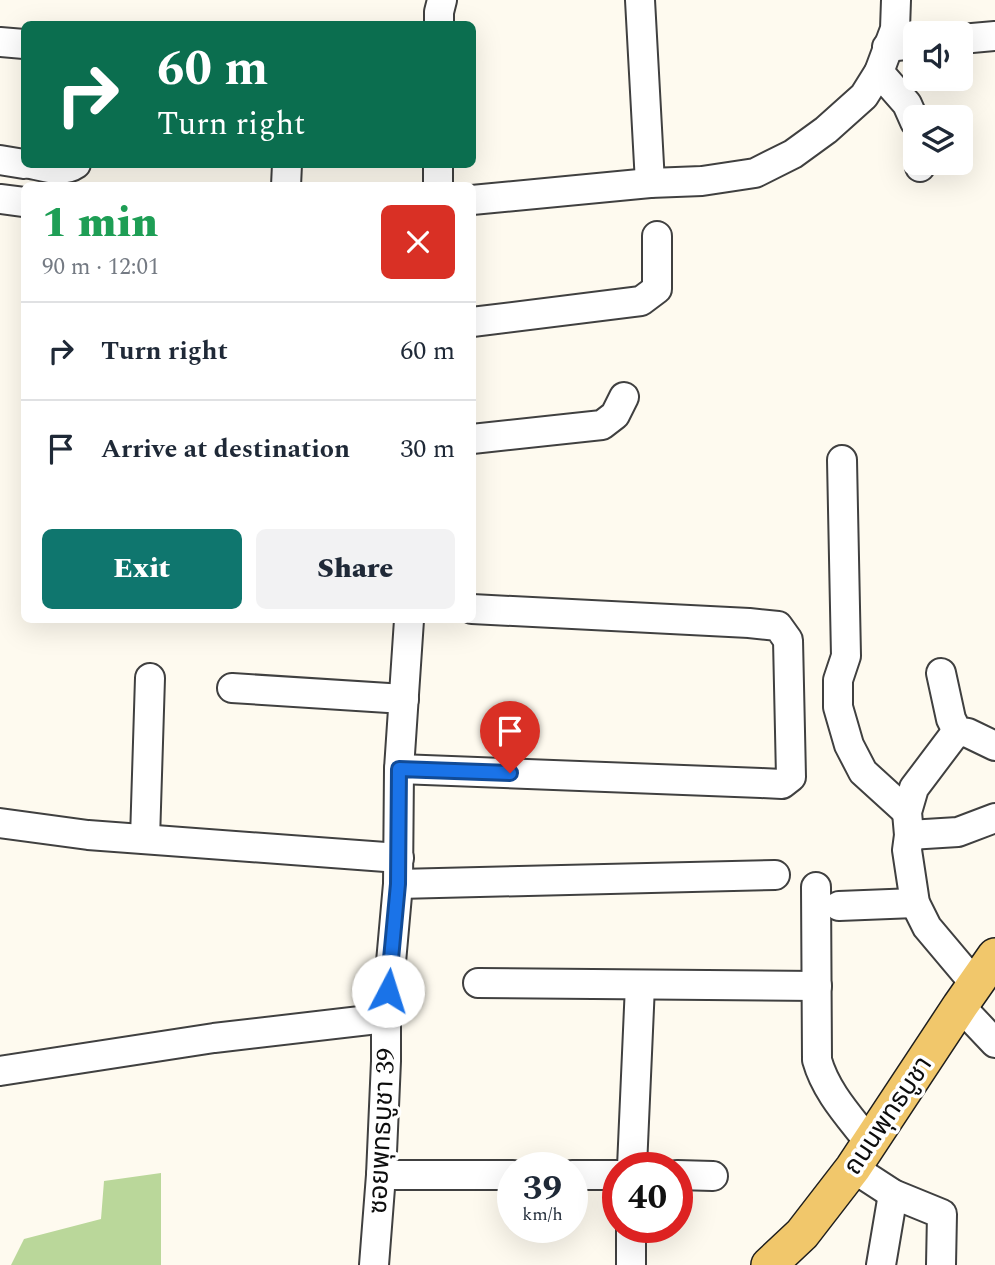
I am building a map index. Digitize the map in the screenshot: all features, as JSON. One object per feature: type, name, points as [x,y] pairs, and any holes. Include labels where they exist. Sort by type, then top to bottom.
[{"type":"main road","name":"ถนนพุทธบูชา","points":[[769,1265],[802,1234],[861,1155],[983,977]]},
{"type":"street","points":[[439,21],[442,0]]},
{"type":"street","points":[[640,0],[650,183]]},
{"type":"street","points":[[476,200],[650,183],[702,181],[755,173],[793,155],[864,96],[895,29],[896,0]]},
{"type":"street","points":[[973,38],[995,36]]},
{"type":"street","points":[[0,42],[21,44]]},
{"type":"street","points":[[883,59],[903,50]]},
{"type":"street","points":[[883,59],[907,105]]},
{"type":"street","points":[[0,160],[21,163]]},
{"type":"street","points":[[54,168],[72,168]]},
{"type":"street","points":[[0,199],[21,202]]},
{"type":"street","points":[[476,322],[641,301],[657,289],[657,236]]},
{"type":"street","points":[[476,439],[602,425],[615,415],[624,397]]},
{"type":"street","points":[[842,460],[846,656],[838,680],[838,707],[849,745],[863,772],[908,824],[958,832],[995,818]]},
{"type":"street","points":[[399,769],[761,783],[782,783],[791,777],[789,640],[778,626],[476,609]]},
{"type":"street","name":"ซอยพุทธบูชา 39","points":[[374,1265],[381,1175],[386,1018],[398,871],[399,769],[409,623]]},
{"type":"street","points":[[941,673],[951,719],[957,731]]},
{"type":"street","points":[[145,839],[150,678]]},
{"type":"street","points":[[232,688],[404,699]]},
{"type":"street","points":[[957,731],[914,788],[907,850],[915,903],[927,927],[983,977],[995,1043]]},
{"type":"street","points":[[957,731],[968,733],[995,746]]},
{"type":"street","points":[[0,823],[398,871],[775,875]]},
{"type":"street","points":[[816,887],[817,1060],[821,1073],[861,1155],[893,1194],[942,1214],[941,1265]]},
{"type":"street","points":[[839,906],[915,903]]},
{"type":"street","points":[[478,983],[817,986]]},
{"type":"street","points":[[633,1152],[640,985]]},
{"type":"street","points":[[0,1072],[214,1038],[386,1018]]},
{"type":"street","points":[[381,1175],[497,1175]]},
{"type":"street","points":[[693,1175],[713,1176]]},
{"type":"street","points":[[881,1265],[893,1194]]},
{"type":"street","points":[[631,1243],[631,1265]]},
{"type":"green space","points":[[161,1173],[161,1265],[11,1265],[24,1239],[101,1219],[104,1181]]},
{"type":"route","points":[[388,991],[398,884],[399,769],[510,773]]}]
